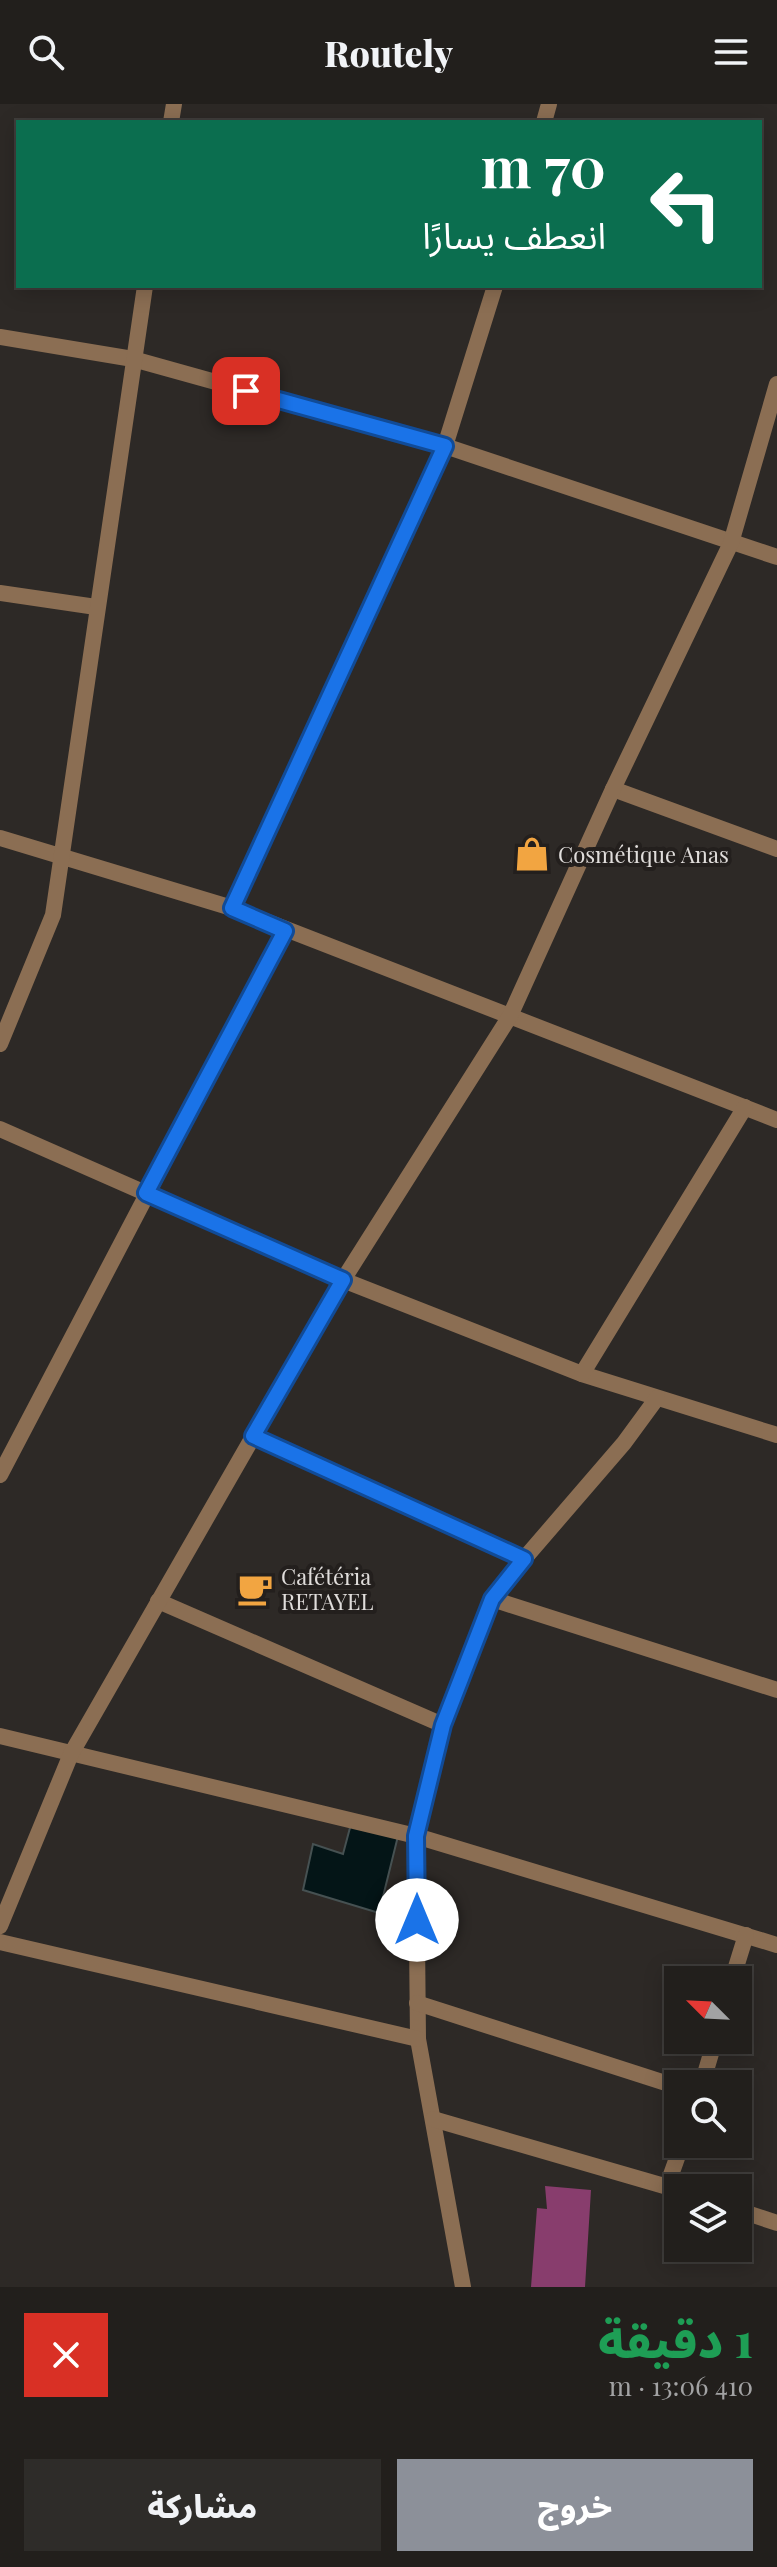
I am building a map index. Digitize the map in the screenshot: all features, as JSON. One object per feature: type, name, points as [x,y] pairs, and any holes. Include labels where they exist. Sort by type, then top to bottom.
[{"type":"street","points":[[0,1044],[48,929],[64,857],[96,607],[145,288]]},
{"type":"street","points":[[232,908],[445,446],[494,288]]},
{"type":"street","points":[[0,337],[133,359],[445,446],[777,557]]},
{"type":"street","points":[[0,1926],[71,1754],[343,1280],[510,1016],[613,789],[731,543],[777,384]]},
{"type":"street","points":[[0,593],[96,607]]},
{"type":"street","points":[[613,789],[777,849]]},
{"type":"street","points":[[0,838],[232,908],[777,1120]]},
{"type":"street","points":[[0,1475],[285,931]]},
{"type":"street","points":[[582,1374],[745,1107]]},
{"type":"street","points":[[0,1129],[343,1280],[582,1374],[777,1435]]},
{"type":"street","points":[[463,2287],[418,2039],[416,1836],[443,1725],[492,1599],[624,1443],[657,1398]]},
{"type":"street","points":[[253,1436],[524,1559]]},
{"type":"street","points":[[492,1599],[777,1690]]},
{"type":"street","points":[[158,1601],[443,1725]]},
{"type":"street","points":[[0,1736],[416,1836],[777,1945]]},
{"type":"street","points":[[736,1966],[746,1935]]},
{"type":"street","points":[[0,1942],[418,2039]]},
{"type":"street","points":[[417,2003],[664,2082]]},
{"type":"street","points":[[433,2119],[664,2185]]},
{"type":"street","points":[[752,2215],[777,2223]]},
{"type":"shaded area","points":[[351,1824],[398,1836],[379,1913],[303,1890],[313,1844],[343,1854]]},
{"type":"building","points":[[545,2186],[591,2190],[585,2287],[531,2287],[537,2208],[547,2209]]},
{"type":"place","name":"Cosmétique Anas","points":[[532,854]]},
{"type":"place","name":"Cafétéria RETAYEL","points":[[255,1589]]},
{"type":"route","points":[[246,391],[445,446],[232,908],[285,931],[146,1193],[343,1280],[253,1436],[524,1559],[492,1599],[443,1725],[416,1836],[417,1920]]}]
